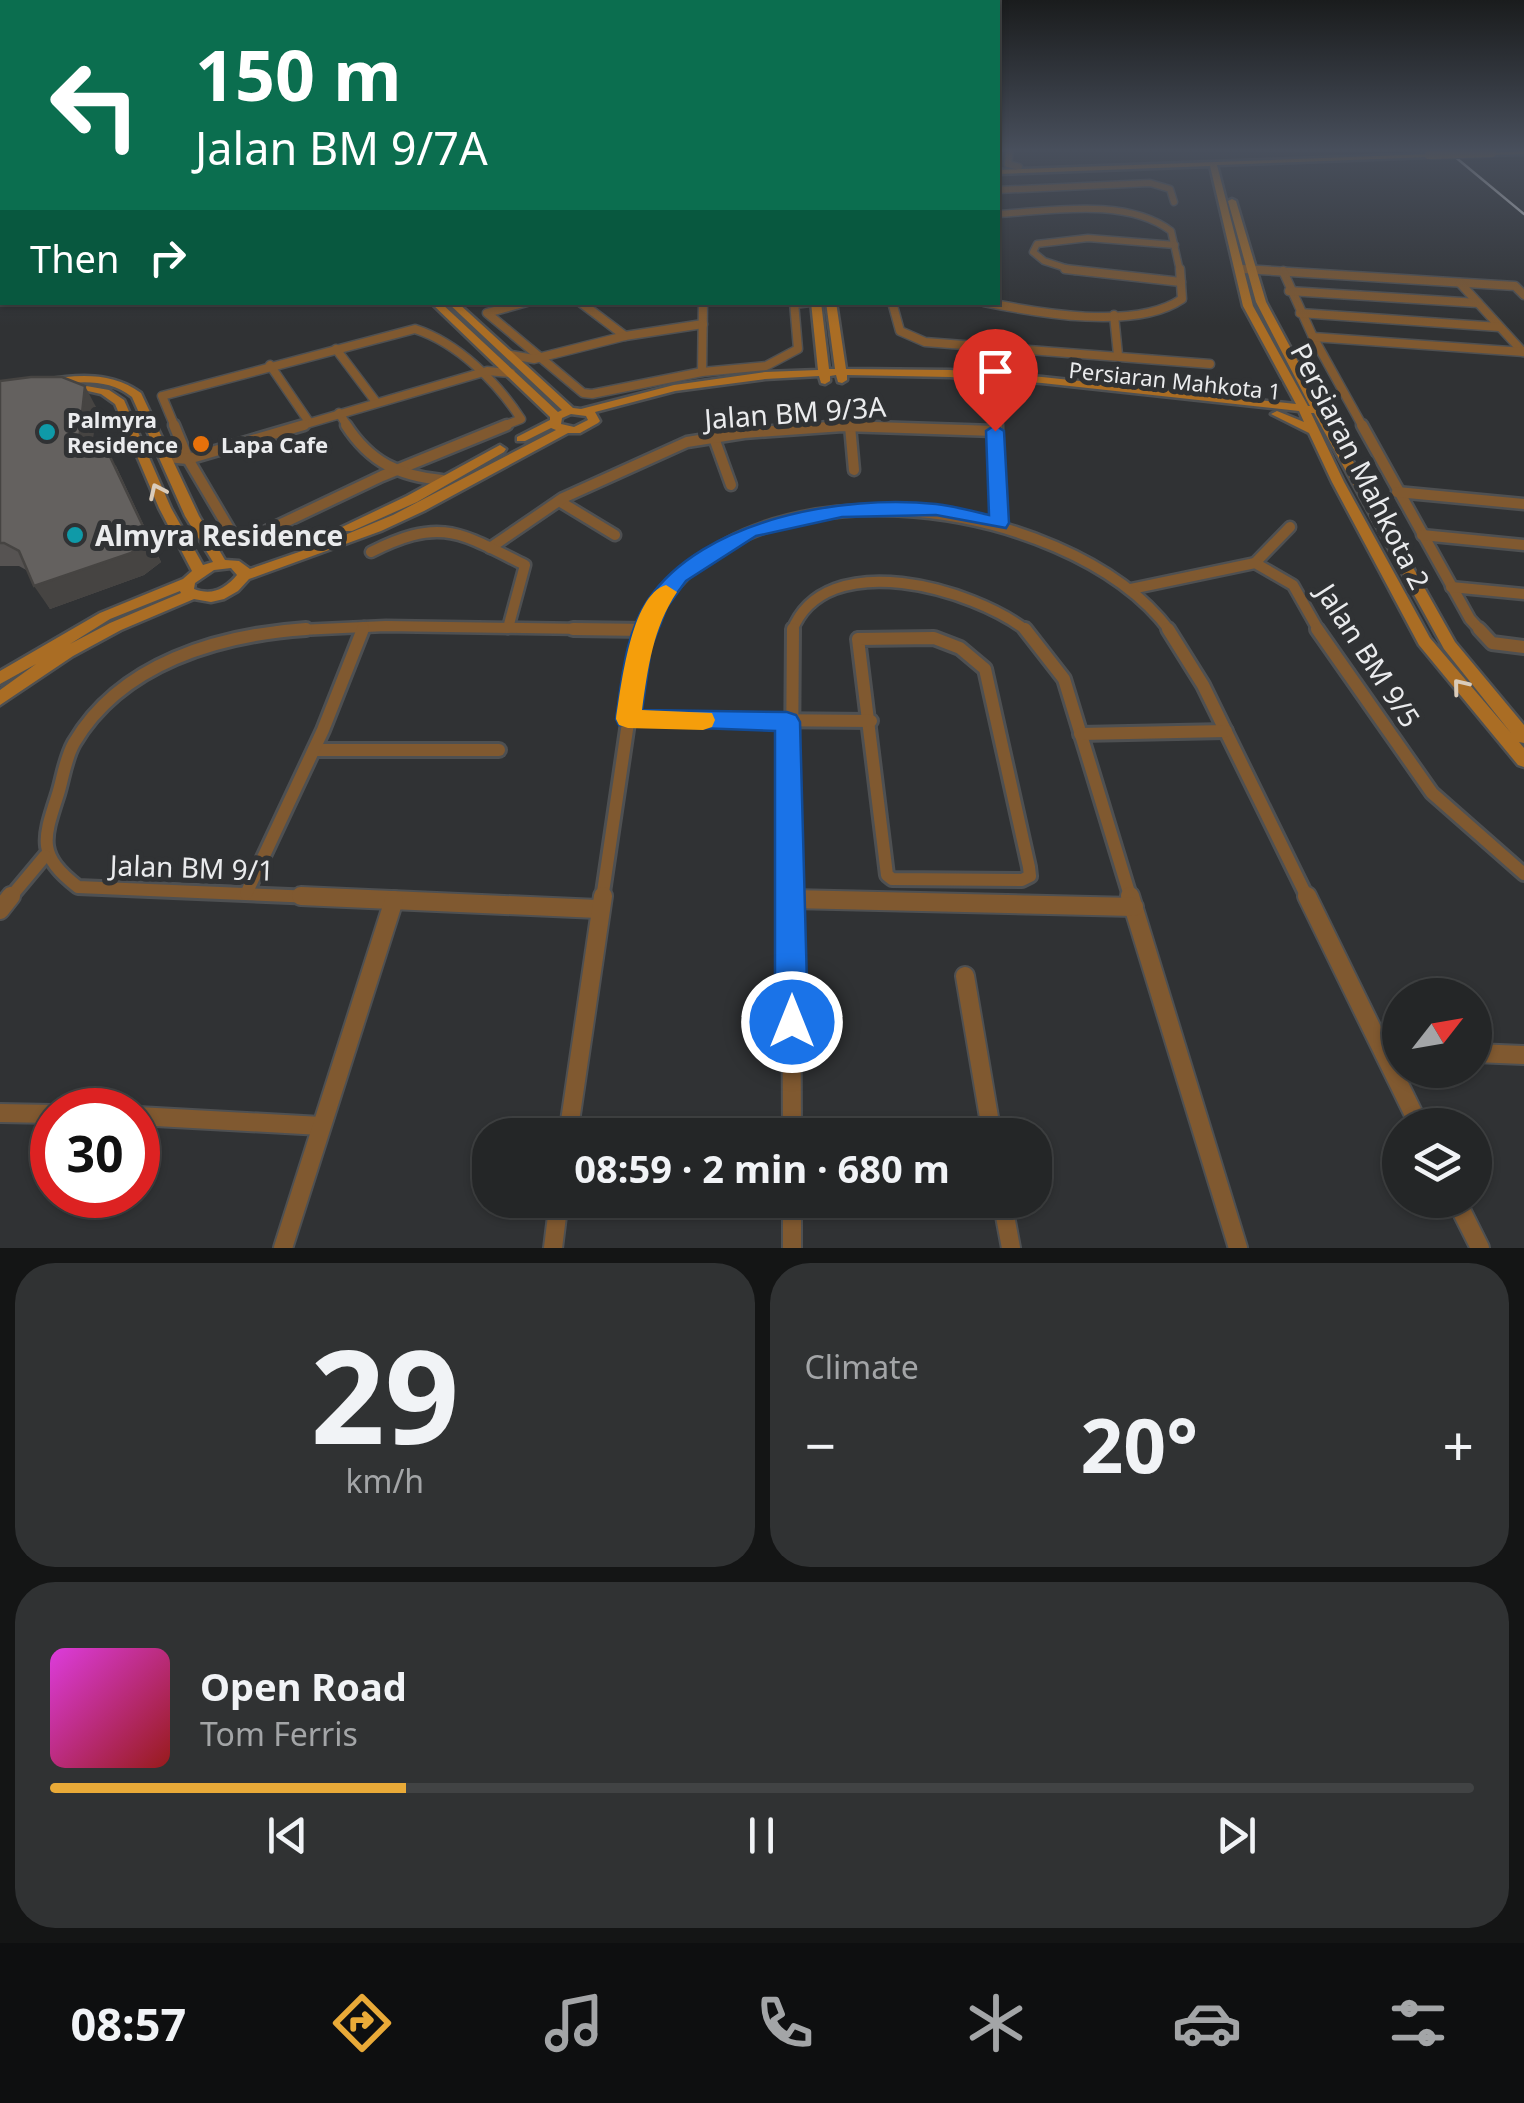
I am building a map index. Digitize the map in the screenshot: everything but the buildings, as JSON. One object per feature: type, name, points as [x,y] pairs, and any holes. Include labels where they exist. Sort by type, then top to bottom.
[{"type":"main road","name":"Persiaran Mahkota 2","points":[[1229,209],[1245,269],[1424,641],[1524,760]]},
{"type":"main road","name":"Persiaran Mahkota 2","points":[[1245,269],[1248,306],[1296,394],[1449,644],[1524,737]]},
{"type":"main road","points":[[437,305],[558,423]]},
{"type":"main road","points":[[454,305],[570,411]]},
{"type":"main road","points":[[812,305],[824,377]]},
{"type":"main road","points":[[831,305],[841,377]]},
{"type":"main road","points":[[768,376],[806,362],[820,342]]},
{"type":"main road","points":[[837,352],[858,365],[891,374]]},
{"type":"main road","name":"Persiaran Mahkota 1","points":[[841,377],[891,374],[1062,381],[1313,417]]},
{"type":"main road","name":"Persiaran Mahkota 1","points":[[590,415],[641,394],[731,378],[768,376],[1064,390],[1274,410]]},
{"type":"main road","name":"Persiaran Mahkota 1","points":[[0,699],[22,680],[221,564],[242,572],[318,552],[420,508],[506,457],[570,411],[590,415],[726,386],[824,377]]},
{"type":"main road","points":[[192,583],[120,402],[105,392],[82,386],[38,386],[93,379],[126,386],[142,405],[192,516],[221,564]]},
{"type":"main road","points":[[1274,410],[1296,394]]},
{"type":"main road","points":[[1274,410],[1313,417]]},
{"type":"main road","name":"Persiaran Mahkota 1","points":[[0,678],[104,616],[192,583],[217,596],[235,588],[242,572],[412,499],[442,480],[558,423],[587,427],[590,415]]},
{"type":"street","points":[[1000,214],[1104,210],[1160,223],[1172,232],[1176,245],[1182,299],[1173,308],[1154,314],[1114,316],[1000,304]]},
{"type":"street","points":[[1176,245],[1076,238],[1042,242],[1032,252],[1039,260],[1070,270],[1181,282]]},
{"type":"street","points":[[1245,269],[1365,274]]},
{"type":"street","points":[[1282,269],[1515,286],[1524,296]]},
{"type":"street","points":[[1282,269],[1313,338],[1470,619],[1492,644],[1524,647]]},
{"type":"street","points":[[1460,282],[1523,352]]},
{"type":"street","points":[[1289,291],[1478,303]]},
{"type":"street","points":[[516,305],[487,313],[583,393],[592,394],[702,372],[766,366],[798,349],[794,305]]},
{"type":"street","points":[[584,305],[625,336]]},
{"type":"street","points":[[702,372],[703,305]]},
{"type":"street","points":[[893,305],[900,331],[925,342],[1210,364]]},
{"type":"street","points":[[1300,313],[1500,326]]},
{"type":"street","points":[[1114,316],[1118,355]]},
{"type":"street","points":[[511,356],[538,358],[625,336],[703,324]]},
{"type":"street","points":[[405,330],[426,331],[484,372],[521,419],[390,472],[260,534],[234,537],[188,459],[161,398],[270,365],[405,330]]},
{"type":"street","points":[[1313,338],[1523,352]]},
{"type":"street","points":[[336,349],[376,402]]},
{"type":"street","points":[[528,371],[538,358]]},
{"type":"street","points":[[484,372],[497,360]]},
{"type":"street","points":[[270,365],[308,422]]},
{"type":"street","points":[[172,472],[188,459],[376,402],[484,372],[511,374]]},
{"type":"street","points":[[996,404],[999,523]]},
{"type":"street","points":[[339,413],[355,441],[390,472],[442,480]]},
{"type":"street","points":[[850,426],[854,470]]},
{"type":"street","name":"Jalan BM 9/3A","points":[[490,548],[559,500],[687,442],[850,426],[995,431]]},
{"type":"street","points":[[714,438],[731,485]]},
{"type":"street","points":[[166,457],[188,459]]},
{"type":"street","points":[[403,476],[412,490],[412,499]]},
{"type":"street","points":[[1397,492],[1524,504]]},
{"type":"street","points":[[559,500],[615,535]]},
{"type":"street","points":[[570,1118],[628,719],[640,648],[656,605],[679,576],[750,531],[842,511],[936,510],[999,523],[1080,558],[1131,589],[1169,628],[1382,1033]]},
{"type":"street","points":[[1131,589],[1254,563],[1290,527]]},
{"type":"street","points":[[371,552],[430,529],[490,548],[524,565],[508,628]]},
{"type":"street","points":[[1422,535],[1524,545]]},
{"type":"street","name":"Jalan BM 9/5","points":[[1254,563],[1294,584],[1328,650],[1432,793],[1524,874]]},
{"type":"street","points":[[792,1118],[787,722],[790,637],[801,610],[824,596],[858,585],[893,582],[942,588],[1026,630],[1064,679],[1238,1248]]},
{"type":"street","points":[[1451,587],[1524,594]]},
{"type":"street","points":[[0,910],[45,856],[45,835],[74,743],[102,706],[144,673],[203,646],[255,632],[364,627],[647,630]]},
{"type":"street","points":[[246,894],[314,750],[364,627]]},
{"type":"street","points":[[934,638],[976,659],[985,669],[990,688],[1030,876],[1003,880],[892,879],[887,875],[870,721],[858,639],[934,638]]},
{"type":"street","points":[[628,719],[870,721]]},
{"type":"street","points":[[1080,734],[1226,731]]},
{"type":"street","points":[[314,750],[498,750]]},
{"type":"street","name":"Jalan BM 9/1","points":[[45,856],[57,872],[78,887],[598,909]]},
{"type":"street","points":[[792,899],[1134,907]]},
{"type":"street","points":[[283,1248],[394,900]]},
{"type":"street","points":[[965,976],[989,1118]]},
{"type":"street","points":[[1492,1054],[1524,1055]]},
{"type":"street","points":[[0,1114],[30,1114]]},
{"type":"street","points":[[160,1117],[321,1126]]},
{"type":"street","points":[[553,1248],[557,1218]]},
{"type":"street","points":[[792,1218],[792,1248]]},
{"type":"street","points":[[1005,1218],[1010,1248]]},
{"type":"street","points":[[1465,1218],[1480,1248]]},
{"type":"railway","points":[[1518,209],[1524,214]]},
{"type":"slow traffic","points":[[666,592],[656,605],[640,648],[628,719],[703,720]]},
{"type":"place","name":"Palmyra Residence","points":[[47,432]]},
{"type":"place","name":"Lapa Cafe","points":[[201,444]]},
{"type":"place","name":"Almyra Residence","points":[[75,535]]},
{"type":"route","points":[[792,1022],[787,722],[628,719],[640,648],[656,605],[679,576],[750,531],[842,511],[936,510],[999,523],[995,431]]}]
